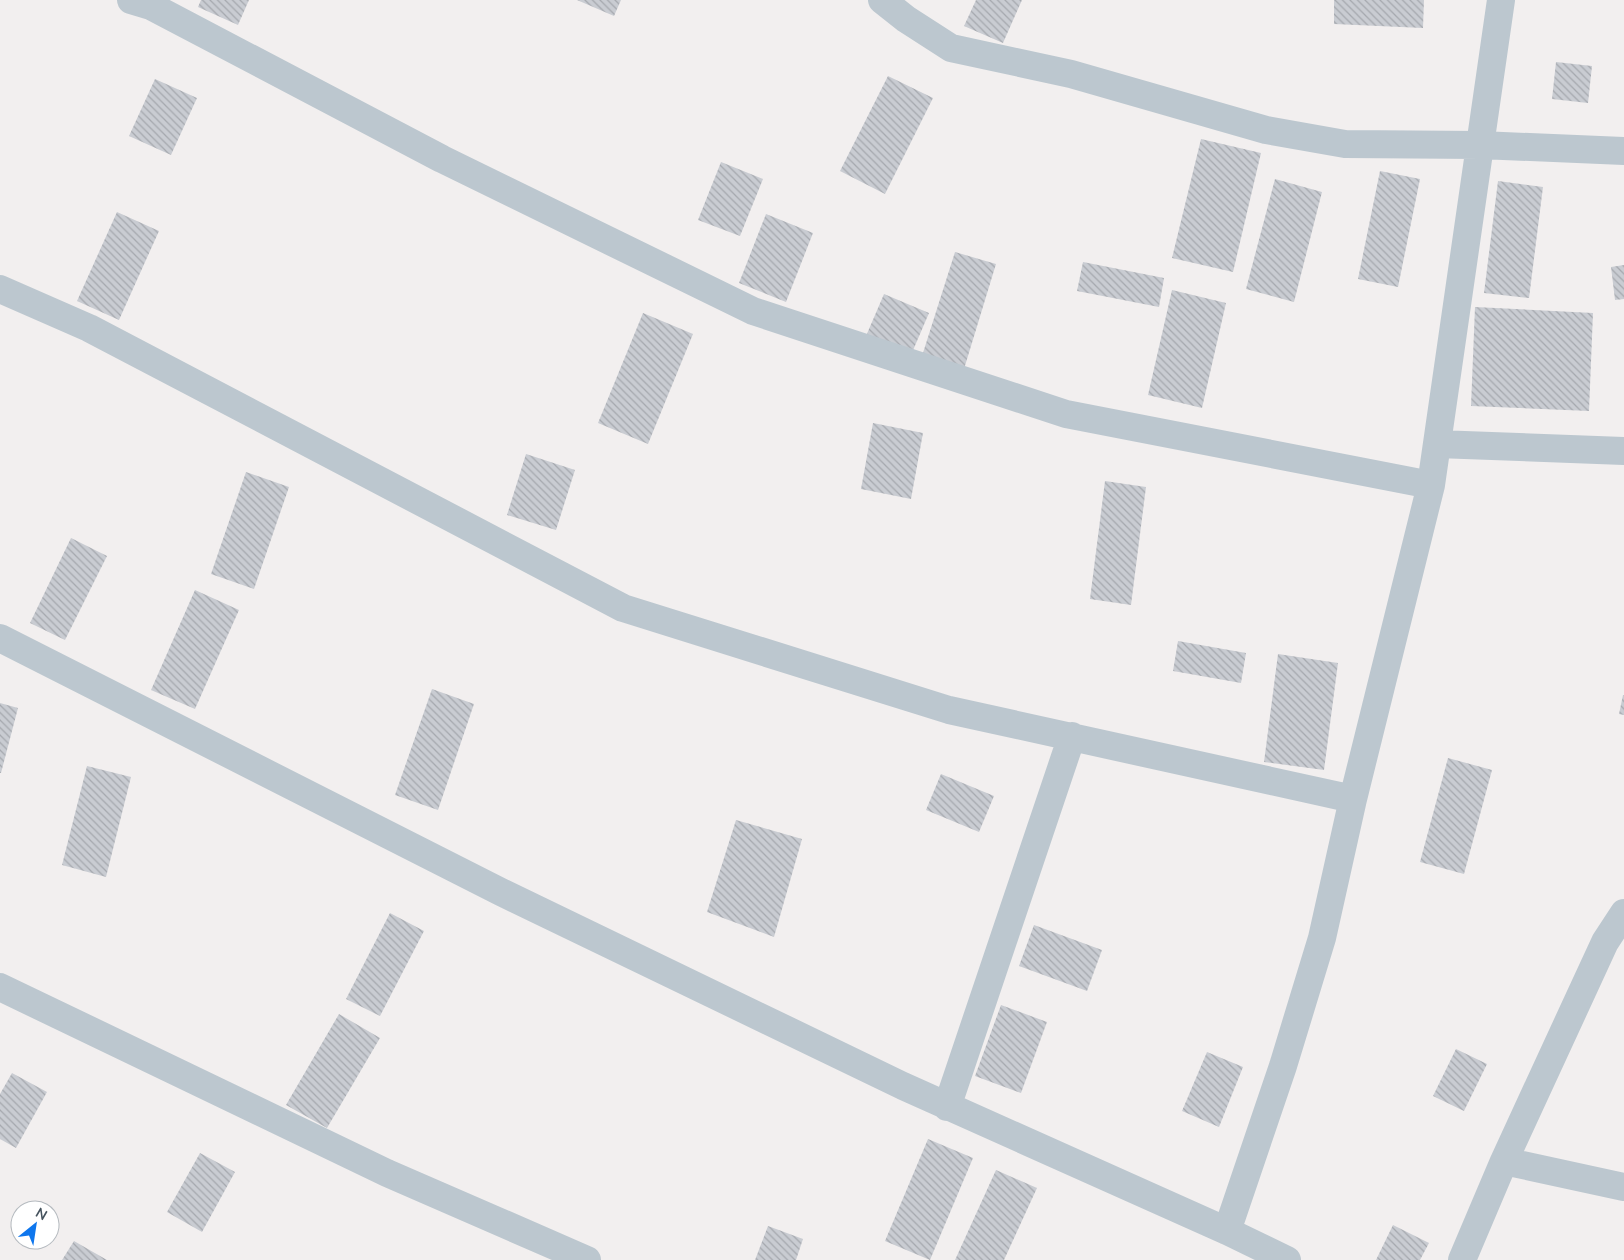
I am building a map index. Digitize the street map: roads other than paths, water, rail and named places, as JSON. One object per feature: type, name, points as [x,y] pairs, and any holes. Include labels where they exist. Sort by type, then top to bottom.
[{"type":"street","points":[[131,0],[151,6],[442,159],[753,311],[1066,414],[1431,484]]},
{"type":"street","points":[[882,0],[906,19],[951,48],[1071,74],[1266,130],[1345,144],[1480,145],[1624,151]]},
{"type":"street","points":[[1226,1231],[1283,1066],[1322,938],[1352,799],[1431,484],[1501,0]]},
{"type":"street","points":[[0,290],[89,328],[622,608],[949,710],[1352,799]]},
{"type":"street","points":[[1437,444],[1624,451]]},
{"type":"street","points":[[0,638],[501,892],[948,1107],[1287,1260]]},
{"type":"street","points":[[948,1107],[1072,736]]},
{"type":"street","points":[[1462,1260],[1504,1162],[1605,942],[1624,913]]},
{"type":"street","points":[[0,988],[386,1173],[587,1260]]},
{"type":"street","points":[[1504,1162],[1624,1187]]}]
